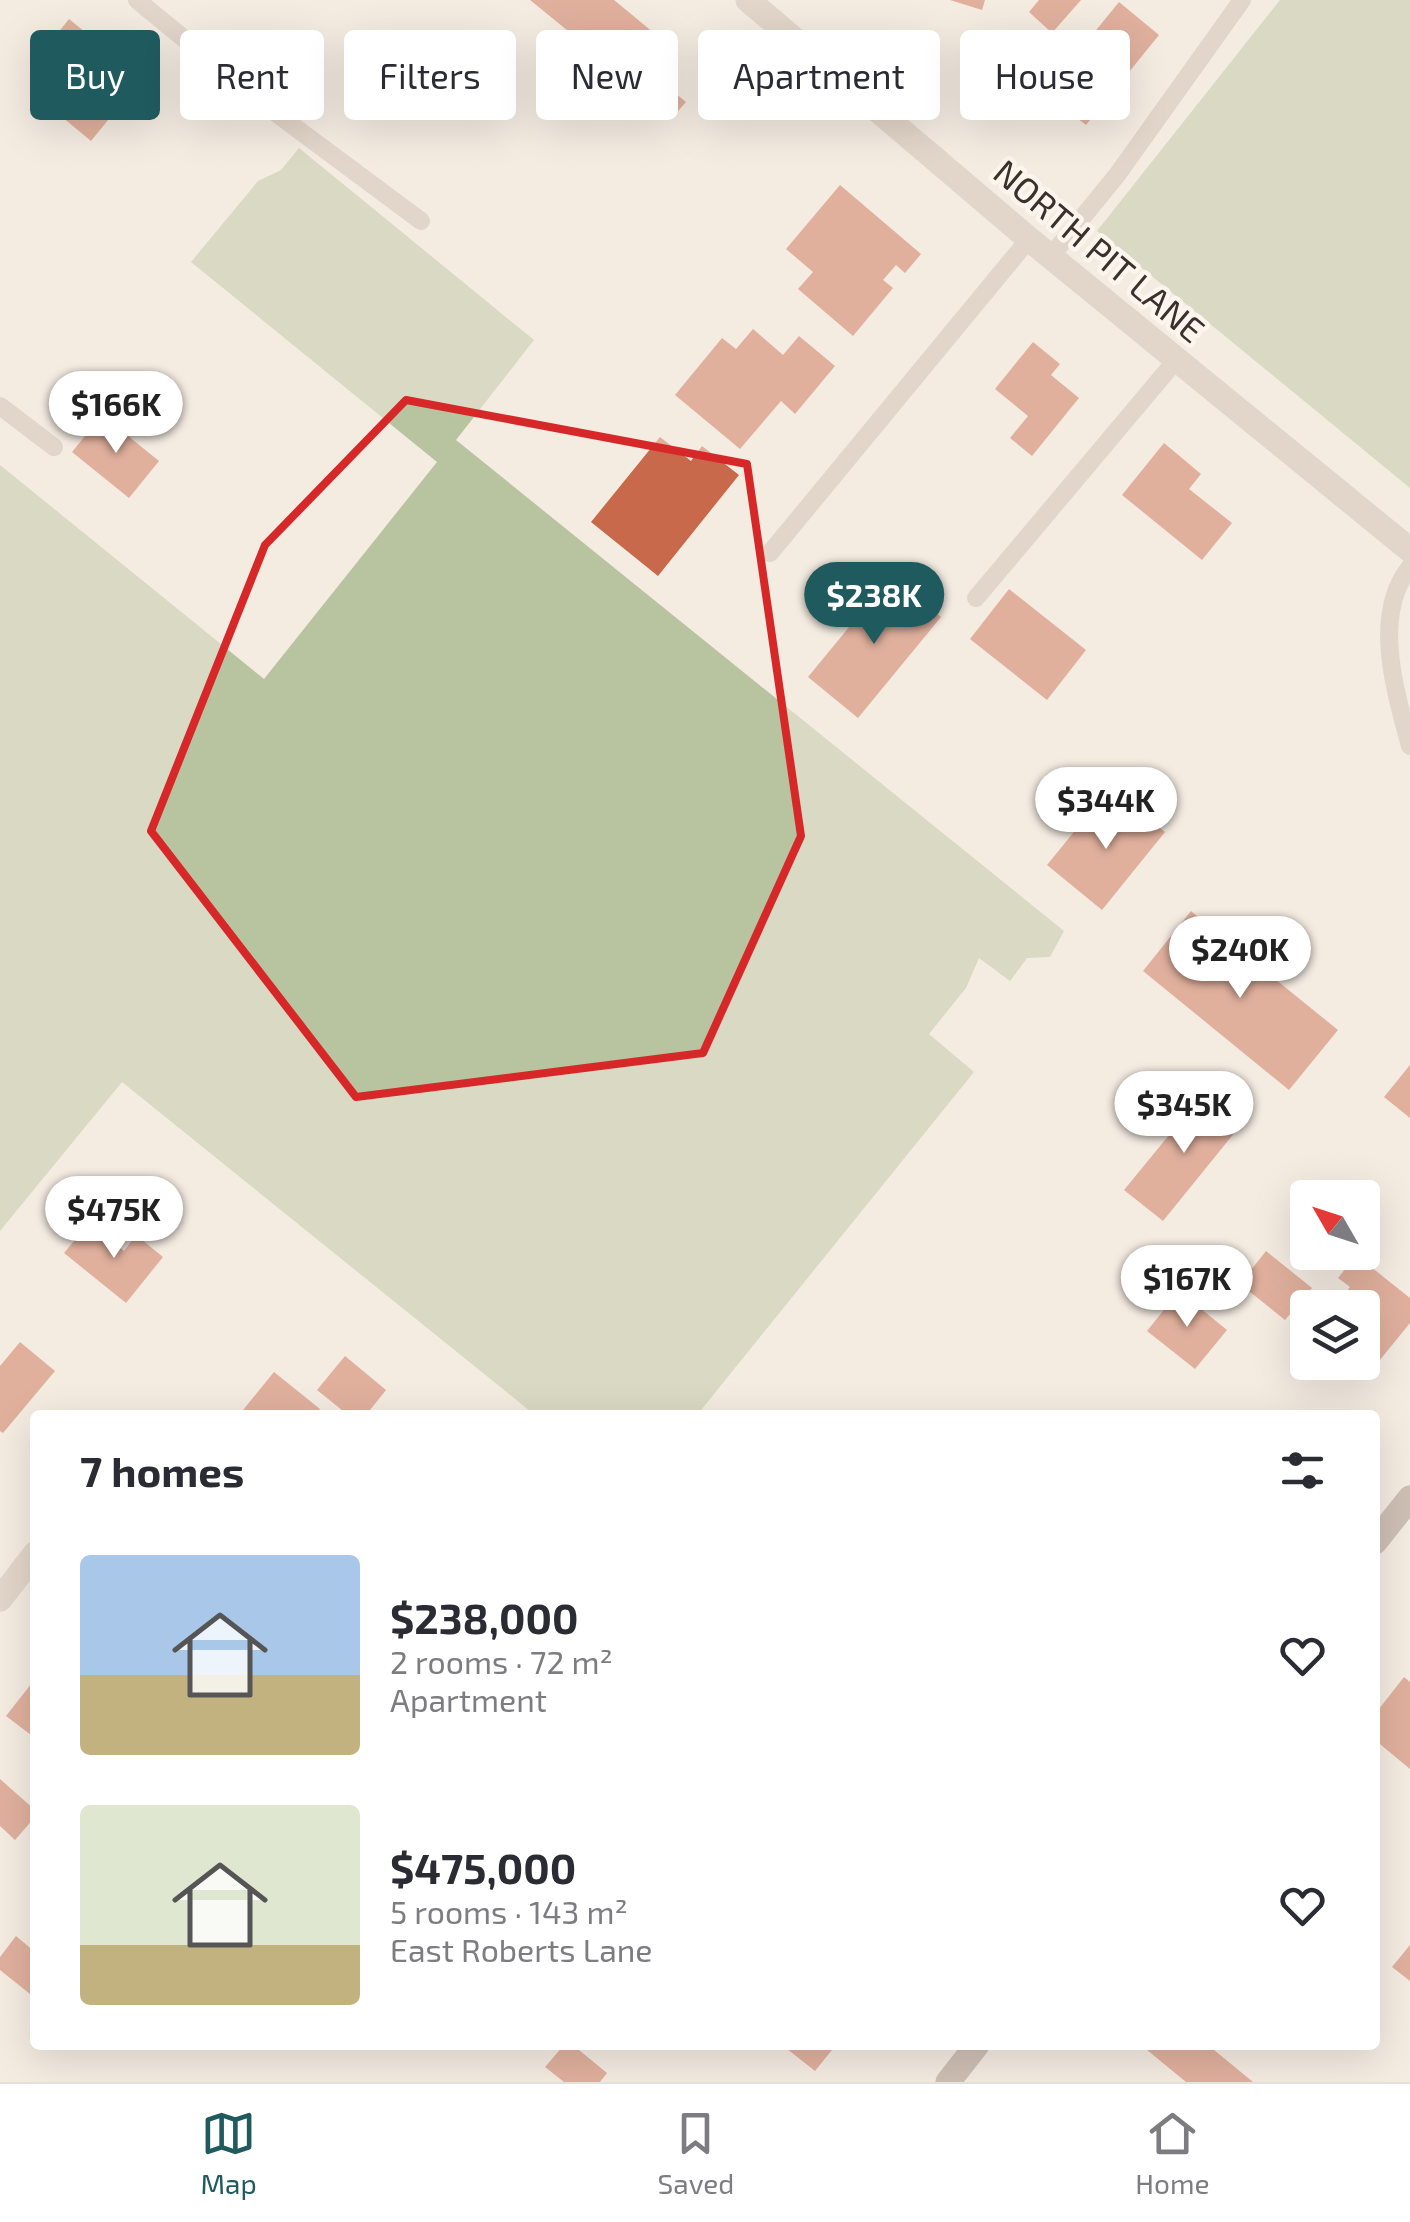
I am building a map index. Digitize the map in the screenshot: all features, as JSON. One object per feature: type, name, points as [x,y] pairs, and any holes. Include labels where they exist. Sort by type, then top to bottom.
[{"type":"street","name":"NORTH PIT LANE","points":[[748,0],[1050,256],[1410,550]]},
{"type":"street","points":[[1380,1536],[1410,1498]]},
{"type":"street","points":[[0,1598],[30,1560]]},
{"type":"street","points":[[948,2082],[971,2050]]},
{"type":"lane","points":[[137,0],[261,102],[421,221]]},
{"type":"lane","points":[[1050,256],[1118,175],[1242,0]]},
{"type":"lane","points":[[770,553],[1030,239]]},
{"type":"lane","points":[[976,598],[1177,359]]},
{"type":"lane","points":[[0,406],[54,447]]},
{"type":"lane","points":[[1410,567],[1396,584],[1392,599],[1390,663],[1410,746]]},
{"type":"highlighted area","points":[[406,400],[747,464],[801,836],[703,1053],[356,1097],[151,831],[265,545]]},
{"type":"green space","points":[[1280,0],[1410,0],[1410,488],[1097,231]]},
{"type":"green space","points":[[299,148],[534,340],[456,440],[1064,931],[1050,957],[1027,958],[1010,981],[979,958],[966,988],[929,1034],[974,1072],[701,1410],[529,1410],[122,1082],[0,1231],[0,465],[264,679],[437,462],[191,262],[258,181],[281,170]]},
{"type":"building","points":[[530,0],[614,0],[650,30],[567,30]]},
{"type":"building","points":[[950,0],[985,0],[982,10]]},
{"type":"building","points":[[1039,0],[1081,0],[1055,30],[1049,30],[1029,12]]},
{"type":"building","points":[[1119,2],[1159,35],[1130,71],[1130,30],[1096,30]]},
{"type":"building","points":[[69,19],[83,30],[60,30]]},
{"type":"building","points":[[66,120],[108,120],[91,141]]},
{"type":"building","points":[[840,185],[921,254],[905,273],[896,265],[883,280],[893,288],[853,336],[798,289],[813,272],[786,249]]},
{"type":"building","points":[[753,329],[783,355],[799,336],[835,366],[795,414],[781,401],[740,449],[675,395],[722,338],[736,349]]},
{"type":"building","points":[[1033,342],[1060,364],[1051,375],[1079,398],[1032,456],[1010,438],[1028,416],[995,389]]},
{"type":"building","points":[[102,415],[159,461],[129,498],[72,452]]},
{"type":"building","points":[[660,437],[691,461],[702,446],[739,475],[658,576],[591,522]]},
{"type":"building","points":[[1164,443],[1201,474],[1189,489],[1232,523],[1202,560],[1122,495]]},
{"type":"building","points":[[891,576],[941,617],[858,718],[808,677]]},
{"type":"building","points":[[1009,589],[1086,650],[1047,700],[970,639]]},
{"type":"building","points":[[1125,800],[1165,832],[1102,910],[1047,865],[1095,806],[1111,819]]},
{"type":"building","points":[[1191,911],[1338,1030],[1289,1090],[1143,971]]},
{"type":"building","points":[[1410,1065],[1410,1118],[1384,1097]]},
{"type":"building","points":[[1206,1090],[1244,1121],[1163,1221],[1124,1190]]},
{"type":"building","points":[[89,1223],[124,1251],[136,1235],[163,1257],[126,1303],[64,1253]]},
{"type":"building","points":[[1266,1251],[1312,1288],[1290,1290],[1290,1314],[1285,1320],[1240,1284]]},
{"type":"building","points":[[1344,1270],[1375,1270],[1410,1298],[1410,1323],[1380,1360],[1380,1290],[1348,1290],[1350,1287],[1338,1278]]},
{"type":"building","points":[[1179,1291],[1227,1330],[1195,1369],[1147,1331]]},
{"type":"building","points":[[20,1342],[55,1371],[3,1433],[0,1366]]},
{"type":"building","points":[[345,1356],[386,1390],[370,1410],[342,1410],[317,1390]]},
{"type":"building","points":[[274,1372],[320,1409],[319,1410],[243,1410]]},
{"type":"building","points":[[1404,1677],[1410,1682],[1410,1769],[1380,1744],[1380,1708]]},
{"type":"building","points":[[30,1685],[30,1734],[6,1716]]},
{"type":"building","points":[[0,1779],[30,1806],[30,1823],[15,1840],[0,1826]]},
{"type":"building","points":[[16,1936],[30,1948],[30,1994],[0,1970],[0,1957]]},
{"type":"building","points":[[1410,1945],[1410,1981],[1392,1967]]},
{"type":"building","points":[[560,2050],[579,2050],[607,2073],[600,2082],[564,2082],[545,2067]]},
{"type":"building","points":[[788,2050],[832,2050],[815,2071]]},
{"type":"building","points":[[1147,2050],[1214,2050],[1253,2082],[1186,2082]]}]
